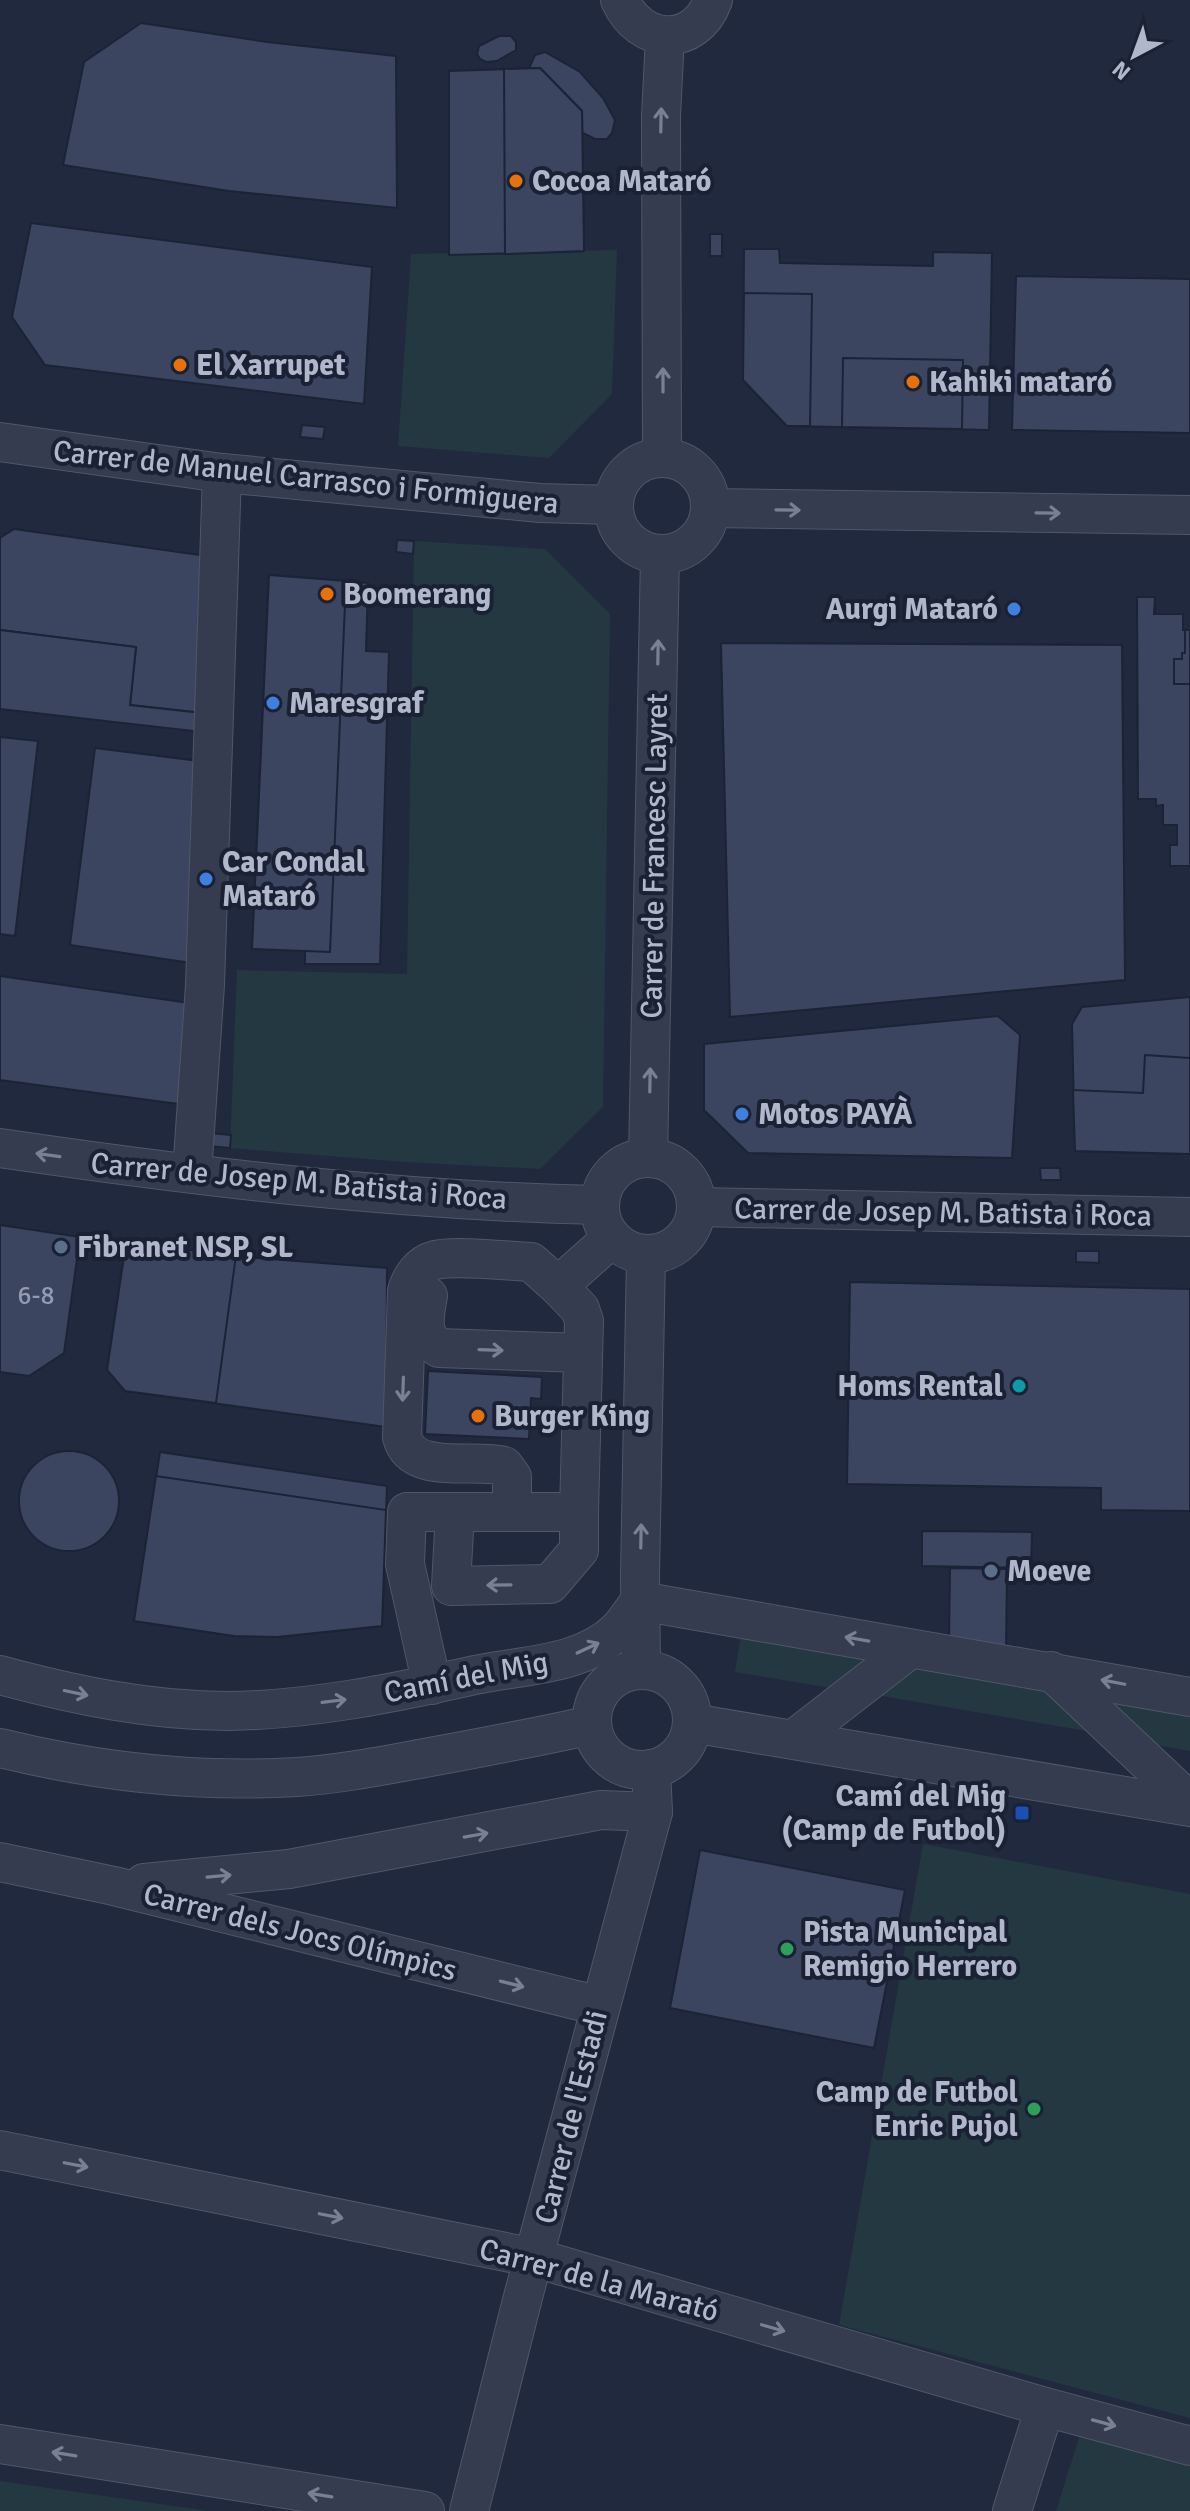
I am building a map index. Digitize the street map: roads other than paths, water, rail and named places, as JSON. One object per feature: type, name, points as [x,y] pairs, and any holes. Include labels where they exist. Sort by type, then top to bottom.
[{"type":"street","points":[[620,0],[626,14],[637,25],[650,33],[665,36],[680,34],[694,27],[706,17],[713,0]]},
{"type":"street","points":[[662,458],[661,116],[665,36]]},
{"type":"street","name":"Carrer de Manuel Carrasco i Formiguera","points":[[0,442],[222,473],[540,503],[613,505]]},
{"type":"street","points":[[662,458],[691,468],[708,493],[710,508],[708,521],[695,542],[673,554],[660,555],[642,550],[627,540],[617,524],[613,505],[623,477],[647,460],[662,458]]},
{"type":"street","points":[[192,1173],[205,985],[222,473]]},
{"type":"street","points":[[710,508],[1190,515]]},
{"type":"street","name":"Carrer de Francesc Layret","points":[[648,1158],[660,555]]},
{"type":"street","name":"Carrer de Josep M. Batista i Roca","points":[[0,1148],[119,1166],[369,1192],[606,1222]]},
{"type":"street","points":[[648,1158],[677,1167],[694,1192],[696,1207],[689,1231],[681,1241],[659,1254],[646,1255],[622,1247],[606,1222],[601,1193],[614,1171],[624,1164],[648,1158]]},
{"type":"street","name":"Carrer de Josep M. Batista i Roca","points":[[696,1207],[1190,1217]]},
{"type":"street","points":[[558,1286],[606,1222]]},
{"type":"street","points":[[641,1670],[646,1255]]},
{"type":"street","points":[[455,1512],[451,1586],[550,1584],[579,1550],[584,1321],[580,1309],[531,1262],[436,1260],[421,1267],[411,1278],[407,1291],[402,1437],[405,1448],[422,1461],[504,1466],[512,1477],[512,1512]]},
{"type":"street","points":[[558,1286],[444,1284],[435,1288],[428,1297],[425,1335],[429,1343],[439,1348],[583,1353]]},
{"type":"street","points":[[432,1685],[405,1564],[407,1512],[579,1512]]},
{"type":"street","points":[[640,1601],[1190,1697]]},
{"type":"street","name":"Camí del Mig","points":[[0,1675],[83,1695],[228,1711],[335,1701],[552,1662],[592,1648],[617,1631],[640,1601]]},
{"type":"street","points":[[794,1739],[910,1649]]},
{"type":"street","points":[[641,1670],[667,1676],[678,1685],[691,1709],[692,1723],[690,1736],[675,1758],[663,1766],[635,1770],[621,1766],[609,1757],[599,1746],[592,1725],[595,1703],[602,1689],[626,1672],[641,1670]]},
{"type":"street","points":[[1051,1671],[1190,1804]]},
{"type":"street","points":[[692,1723],[1190,1804]]},
{"type":"street","points":[[0,1748],[49,1760],[173,1778],[300,1777],[364,1769],[592,1725]]},
{"type":"street","name":"Carrer de l'Estadi","points":[[469,2511],[653,1812],[651,1769]]},
{"type":"street","points":[[114,1886],[289,1869],[601,1810],[653,1812]]},
{"type":"street","name":"Carrer dels Jocs Olímpics","points":[[0,1862],[114,1886],[600,2006]]},
{"type":"street","name":"Carrer de la Marató","points":[[0,2150],[535,2258],[1045,2407],[1190,2446]]},
{"type":"street","points":[[1012,2511],[1045,2407]]},
{"type":"street","points":[[0,2444],[425,2511]]},
{"type":"place","name":"Cocoa Mataró","points":[[516,181]]},
{"type":"place","name":"El Xarrupet","points":[[180,365]]},
{"type":"place","name":"Kahiki mataró","points":[[913,382]]},
{"type":"place","name":"Boomerang","points":[[327,594]]},
{"type":"place","name":"Aurgi Mataró","points":[[1014,609]]},
{"type":"place","name":"Maresgraf","points":[[273,703]]},
{"type":"place","name":"Car Condal Mataró","points":[[206,879]]},
{"type":"place","name":"Motos PAYÀ","points":[[742,1114]]},
{"type":"place","name":"Fibranet NSP, SL","points":[[61,1247]]},
{"type":"place","name":"Homs Rental","points":[[1019,1386]]},
{"type":"place","name":"Burger King","points":[[478,1416]]},
{"type":"place","name":"Moeve","points":[[991,1571]]},
{"type":"place","name":"Camí del Mig (Camp de Futbol)","points":[[1022,1813]]},
{"type":"place","name":"Pista Municipal Remigio Herrero","points":[[787,1949]]},
{"type":"place","name":"Camp de Futbol Enric Pujol","points":[[1034,2109]]}]
